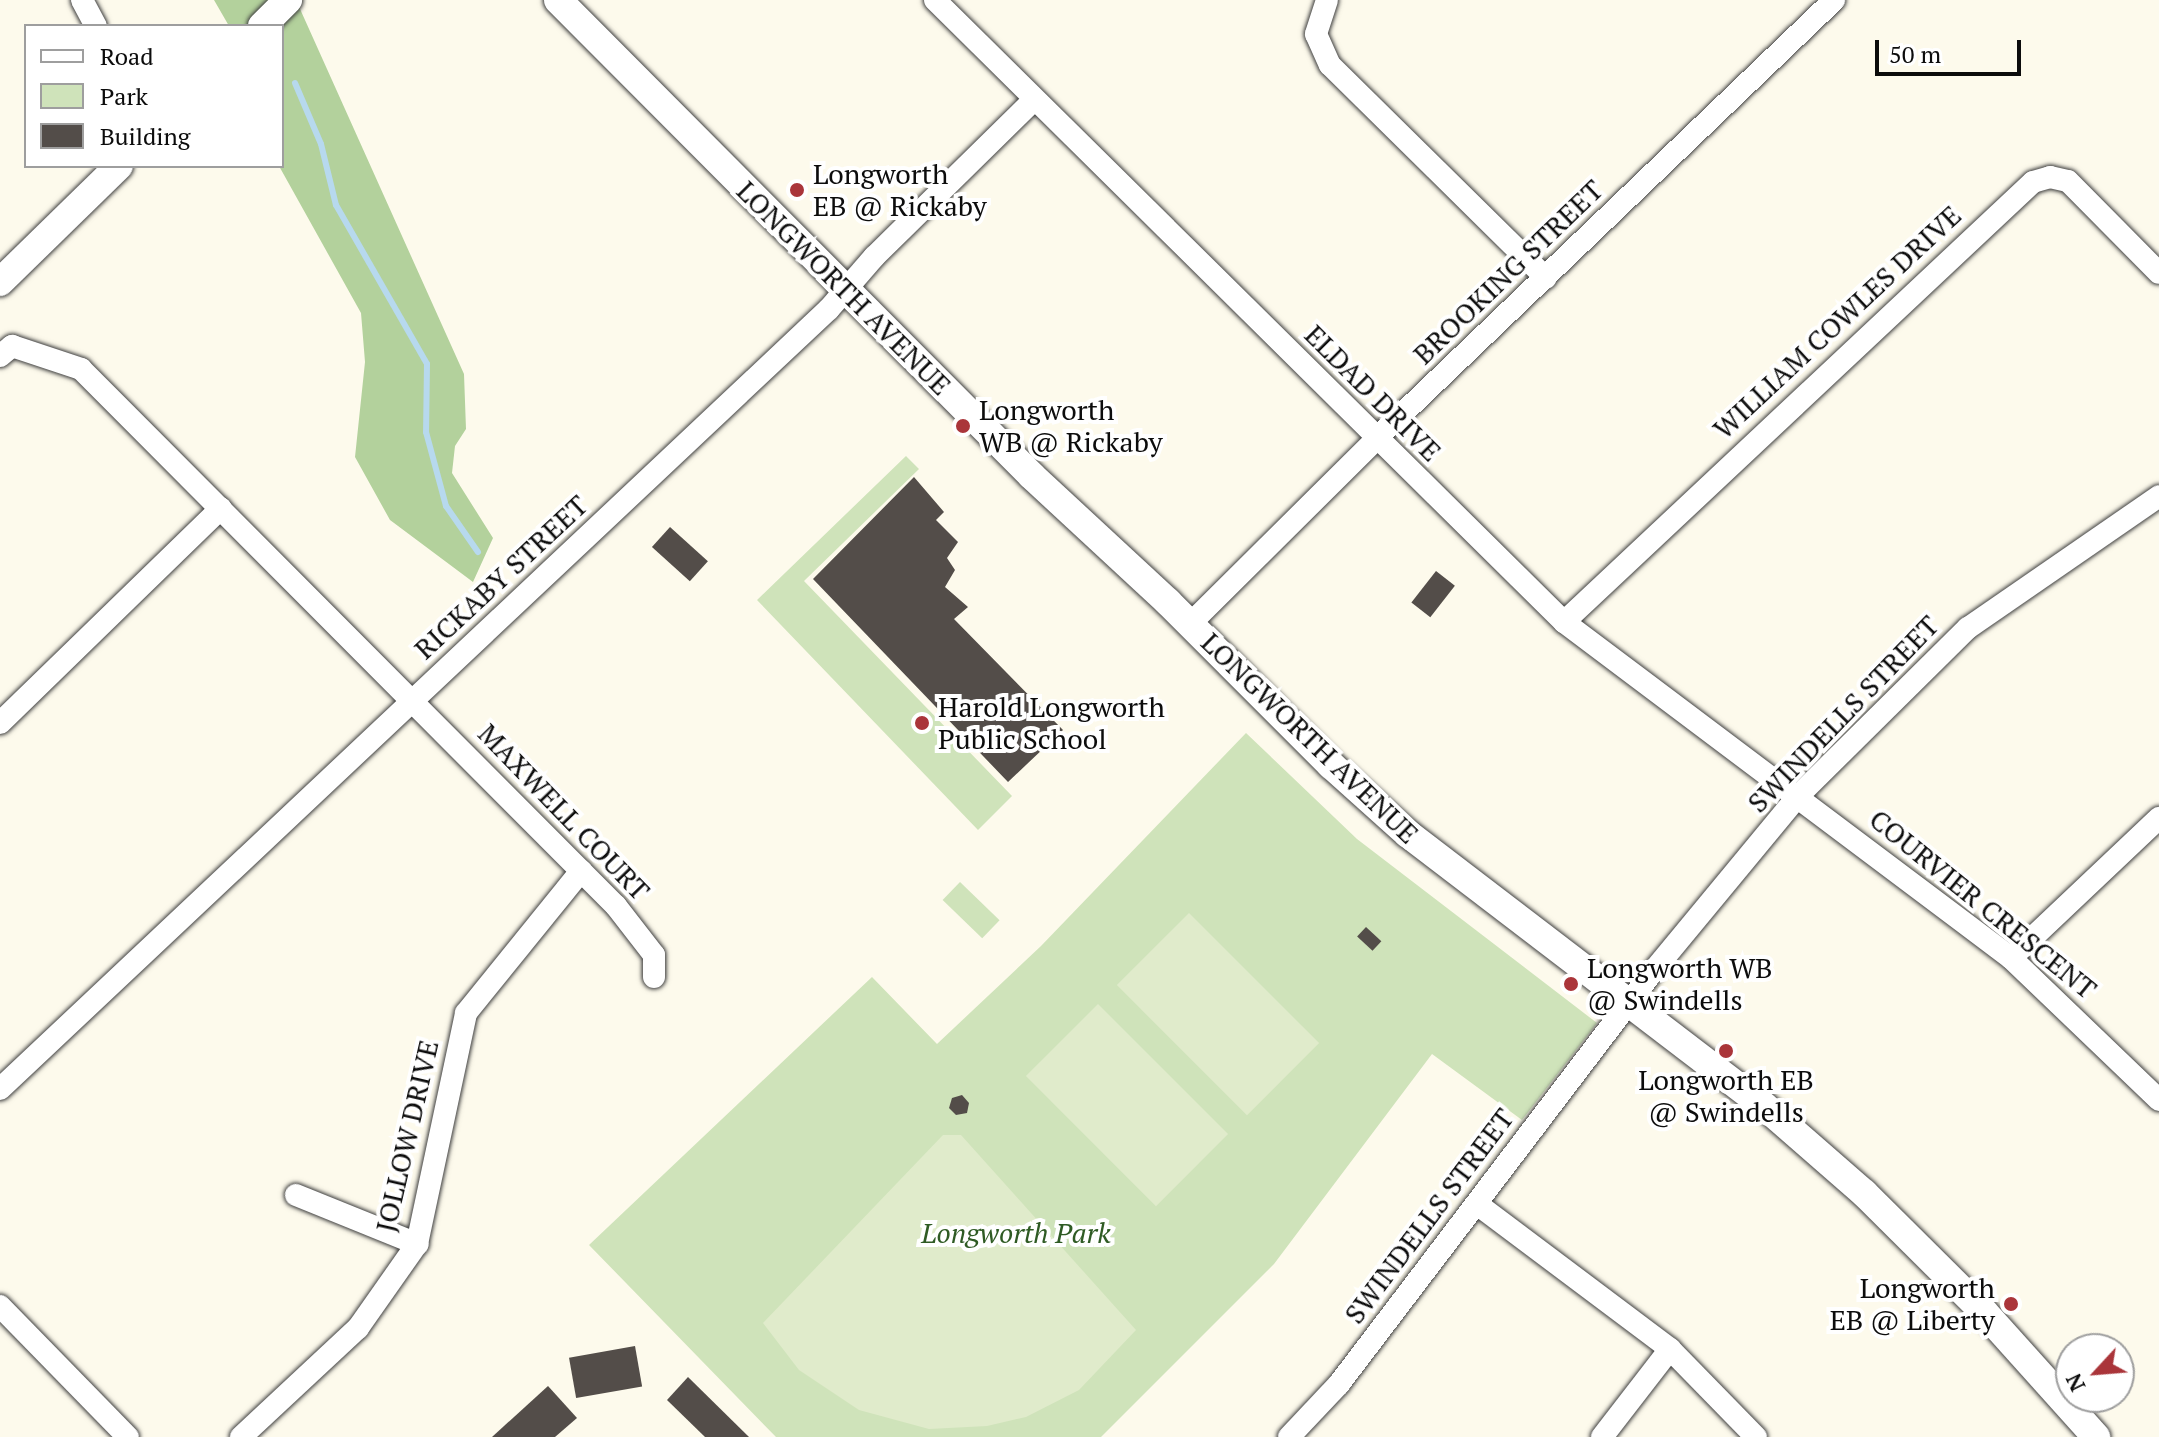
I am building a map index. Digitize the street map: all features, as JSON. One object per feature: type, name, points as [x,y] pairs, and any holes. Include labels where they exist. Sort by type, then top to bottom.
[{"type":"street","points":[[82,0],[95,24]]},
{"type":"street","points":[[264,24],[288,0]]},
{"type":"street","name":"LONGWORTH AVENUE","points":[[558,0],[847,292],[1190,624],[1321,756],[1408,834],[1763,1105],[1864,1193],[1984,1312],[2096,1437]]},
{"type":"street","points":[[1327,0],[1316,34],[1330,65],[1546,278]]},
{"type":"street","name":"BROOKING STREET","points":[[1190,624],[1377,438],[1834,0]]},
{"type":"street","name":"ELDAD DRIVE","points":[[941,2],[1033,101],[1564,622],[1798,796]]},
{"type":"street","name":"RICKABY STREET","points":[[0,1089],[413,697],[847,292],[874,257],[1033,101]]},
{"type":"street","points":[[0,282],[117,168]]},
{"type":"street","name":"WILLIAM COWLES DRIVE","points":[[1564,622],[2033,182],[2050,177],[2068,181],[2159,273]]},
{"type":"street","name":"MAXWELL COURT","points":[[0,356],[12,346],[81,369],[413,697],[581,871],[654,955],[654,977]]},
{"type":"street","name":"SWINDELLS STREET","points":[[1289,1437],[1339,1384],[1629,1002],[1798,796],[1968,628],[2159,496]]},
{"type":"street","points":[[0,723],[221,508]]},
{"type":"street","name":"COURVIER CRESCENT","points":[[1798,796],[2011,958],[2159,1100]]},
{"type":"street","points":[[2011,958],[2159,818]]},
{"type":"street","name":"JOLLOW DRIVE","points":[[241,1437],[358,1328],[417,1244],[466,1013],[581,871]]},
{"type":"street","points":[[296,1195],[417,1244]]},
{"type":"street","points":[[1477,1204],[1670,1349],[1756,1437]]},
{"type":"street","points":[[0,1306],[128,1437]]},
{"type":"street","points":[[1602,1437],[1670,1349]]},
{"type":"green space","points":[[214,0],[296,0],[464,374],[466,429],[455,446],[452,473],[493,538],[473,582],[390,520],[355,457],[365,362],[361,313],[280,168],[284,168],[284,24],[228,24]]},
{"type":"green space","points":[[906,456],[919,469],[804,581],[1012,796],[978,830],[757,600]]},
{"type":"green space","name":"Longworth Park","points":[[1246,733],[1357,839],[1597,1023],[1522,1120],[1432,1054],[1274,1264],[1101,1437],[776,1437],[589,1245],[872,977],[937,1044],[1041,946]]},
{"type":"green space","points":[[960,882],[1000,920],[982,938],[943,900]]},
{"type":"green space","points":[[1189,913],[1319,1043],[1247,1115],[1117,985]]},
{"type":"green space","points":[[1098,1004],[1228,1134],[1156,1206],[1026,1076]]},
{"type":"green space","points":[[943,1135],[961,1135],[1136,1330],[1079,1390],[1026,1417],[987,1426],[929,1429],[859,1410],[799,1370],[763,1323]]},
{"type":"building","points":[[914,477],[944,512],[936,520],[958,542],[947,558],[955,570],[945,587],[968,607],[954,619],[1063,730],[1008,782],[813,579]]},
{"type":"building","points":[[670,527],[708,561],[690,581],[652,547]]},
{"type":"building","points":[[1436,571],[1455,586],[1430,617],[1411,603]]},
{"type":"building","points":[[1366,927],[1381,941],[1372,951],[1357,937]]},
{"type":"building","points":[[962,1095],[969,1103],[967,1113],[956,1115],[949,1108],[952,1098]]},
{"type":"building","points":[[635,1346],[642,1386],[576,1398],[569,1358]]},
{"type":"building","points":[[688,1377],[749,1437],[705,1437],[667,1400]]},
{"type":"building","points":[[548,1386],[577,1418],[555,1437],[492,1437]]},
{"type":"waterway","points":[[295,83],[321,144],[336,205],[427,364],[426,432],[446,506],[478,552]]},
{"type":"place","name":"Longworth EB @ Rickaby","points":[[797,190]]},
{"type":"place","name":"Longworth WB @ Rickaby","points":[[963,426]]},
{"type":"place","name":"Harold Longworth Public School","points":[[922,723]]},
{"type":"place","name":"Longworth WB @ Swindells","points":[[1571,984]]},
{"type":"place","name":"Longworth EB @ Swindells","points":[[1726,1051]]},
{"type":"place","name":"Longworth EB @ Liberty","points":[[2011,1304]]}]
